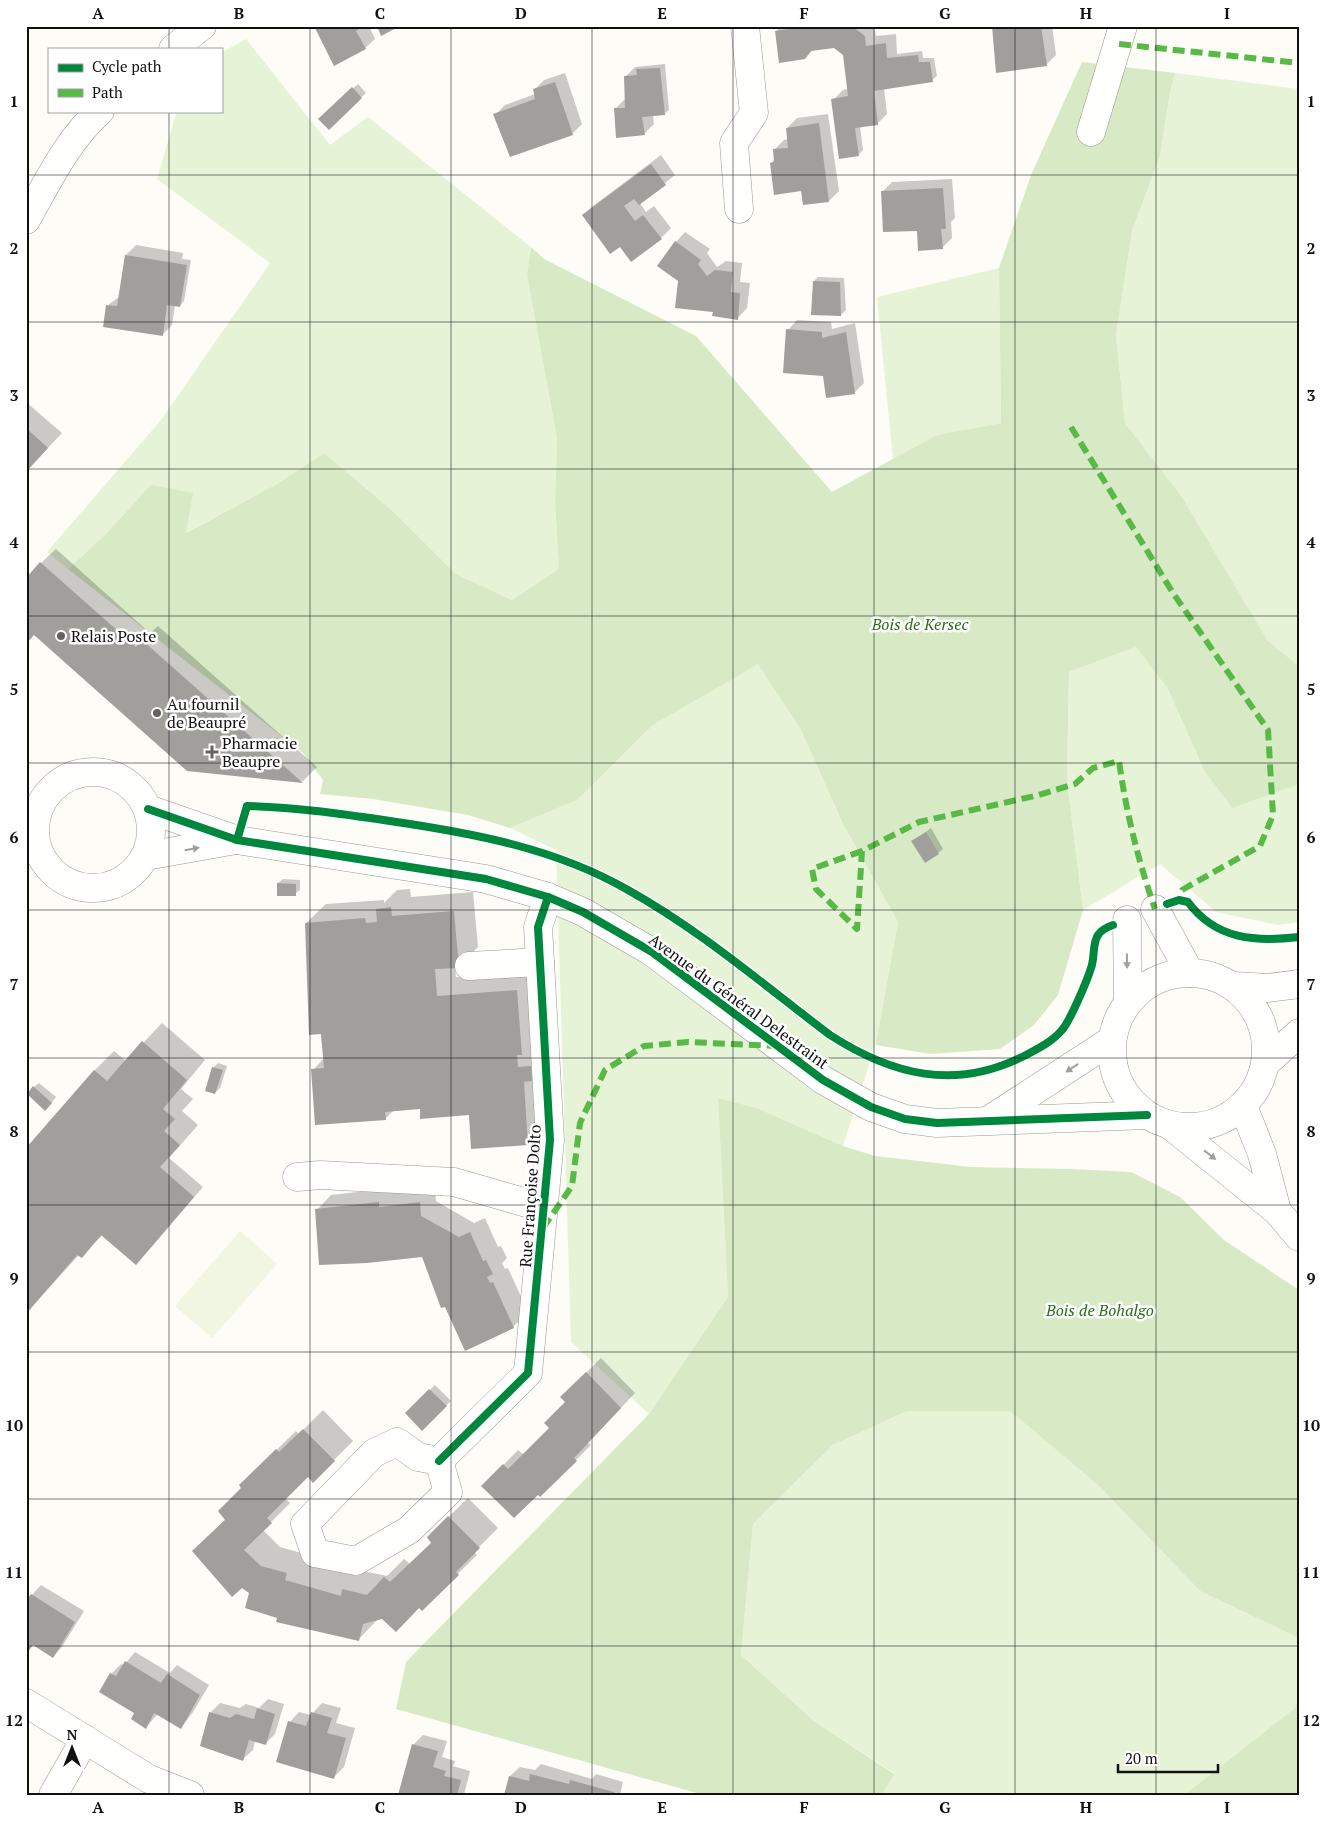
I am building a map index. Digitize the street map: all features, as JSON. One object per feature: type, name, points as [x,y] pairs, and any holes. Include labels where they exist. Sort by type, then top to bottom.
[{"type":"street","points":[[174,48],[202,26]]},
{"type":"street","points":[[739,209],[734,143],[754,113],[745,26]]},
{"type":"street","points":[[1090,132],[1123,26]]},
{"type":"street","points":[[26,220],[50,176],[89,121],[99,112]]},
{"type":"street","points":[[84,772],[97,772],[122,779],[133,787],[148,809],[152,825],[151,841],[146,856],[136,870],[123,881],[105,888],[85,888],[67,883],[34,855],[36,841],[33,809],[60,782],[84,772]]},
{"type":"street","name":"Avenue du Général Delestraint","points":[[148,809],[238,840],[486,879],[548,897],[583,912],[652,952],[823,1080],[871,1107],[905,1119],[937,1123],[988,1120],[1159,1121]]},
{"type":"street","name":"Avenue du Général Delestraint","points":[[146,856],[238,840]]},
{"type":"street","name":"Rue Françoise Dolto","points":[[439,1461],[528,1373],[550,1140],[538,927],[548,897]]},
{"type":"street","points":[[1155,909],[1190,973]]},
{"type":"street","points":[[1127,920],[1128,1002]]},
{"type":"street","points":[[469,966],[540,962]]},
{"type":"street","points":[[1159,1121],[1197,1128],[1222,1121],[1243,1106],[1258,1086],[1266,1063],[1267,1042],[1261,1020],[1250,1001],[1234,986],[1220,978],[1201,972],[1190,973],[1166,977],[1143,987],[1128,1002],[1117,1020],[1112,1040],[1112,1062],[1119,1083],[1131,1101],[1277,1211],[1299,1237]]},
{"type":"street","points":[[1234,986],[1268,988],[1299,984]]},
{"type":"street","points":[[1266,1063],[1299,1032]]},
{"type":"street","name":"Avenue du Général Delestraint","points":[[988,1120],[1112,1040]]},
{"type":"street","points":[[1243,1106],[1262,1154],[1277,1211]]},
{"type":"street","points":[[297,1177],[320,1175],[454,1182],[544,1208]]},
{"type":"street","points":[[397,1442],[418,1457],[439,1461],[448,1492],[409,1530],[356,1561],[315,1553],[305,1524],[374,1453],[397,1442]]},
{"type":"street","points":[[26,1703],[149,1779],[190,1795]]},
{"type":"street","points":[[53,1795],[85,1739]]},
{"type":"green space","points":[[246,39],[330,145],[368,117],[531,247],[527,275],[557,439],[555,503],[559,569],[512,600],[456,574],[395,513],[324,453],[275,485],[185,533],[107,533],[68,569],[47,552],[161,420],[270,263],[157,179],[177,112],[222,112],[222,52]]},
{"type":"green space","name":"Bois de Kersec","points":[[1082,62],[1175,73],[1170,92],[1160,156],[1132,231],[1116,335],[1125,423],[1182,497],[1268,641],[1299,666],[1299,784],[1232,808],[1204,770],[1168,689],[1136,647],[1069,672],[1067,780],[1083,910],[1058,995],[1034,1025],[1000,1049],[930,1054],[876,1045],[898,922],[844,826],[800,728],[758,664],[653,725],[577,800],[510,828],[468,815],[373,799],[320,794],[323,780],[303,753],[68,569],[107,533],[151,485],[193,493],[186,533],[275,485],[324,453],[395,513],[456,574],[512,600],[559,569],[555,503],[557,439],[527,275],[531,247],[544,259],[696,336],[832,492],[937,435],[1001,423],[999,268],[1031,175]]},
{"type":"green space","points":[[1175,73],[1299,89],[1299,666],[1268,641],[1182,497],[1125,423],[1116,335],[1132,231],[1160,156],[1170,92]]},
{"type":"green space","points":[[999,268],[1001,423],[937,435],[893,460],[877,297]]},
{"type":"green space","points":[[1136,647],[1168,689],[1204,770],[1284,788],[1299,784],[1299,922],[1278,925],[1216,912],[1160,864],[1083,910],[1067,780],[1069,672]]},
{"type":"green space","points":[[758,663],[800,728],[844,826],[898,922],[879,1034],[843,1146],[757,1108],[718,1098],[728,1297],[649,1414],[571,1342],[556,850],[510,828],[577,800],[653,725]]},
{"type":"green space","name":"Bois de Bohalgo","points":[[718,1098],[757,1108],[843,1146],[875,1156],[971,1167],[1131,1172],[1180,1197],[1224,1240],[1299,1290],[1299,1638],[1200,1591],[1099,1486],[1010,1411],[907,1411],[833,1445],[753,1524],[741,1655],[814,1721],[894,1774],[882,1795],[704,1795],[396,1709],[406,1662],[649,1414],[728,1297]]},
{"type":"green space","points":[[240,1231],[277,1264],[212,1338],[175,1306]]},
{"type":"green space","points":[[907,1411],[1010,1411],[1099,1486],[1200,1591],[1299,1638],[1299,1696],[1295,1708],[1184,1795],[882,1795],[894,1773],[814,1721],[741,1655],[753,1524],[833,1445]]},
{"type":"green space","points":[[1299,1696],[1299,1795],[1184,1795],[1295,1708]]},
{"type":"building","points":[[314,26],[364,26],[356,31],[366,49],[334,66]]},
{"type":"building","points":[[377,26],[400,26],[381,36]]},
{"type":"building","points":[[810,26],[852,26],[865,36],[866,46],[886,43],[887,58],[918,55],[919,62],[930,62],[933,82],[874,91],[878,125],[855,128],[859,156],[839,159],[831,99],[848,96],[843,55],[834,48],[811,51],[805,59],[779,63],[775,31]]},
{"type":"building","points":[[992,26],[1041,26],[1047,66],[996,73]]},
{"type":"building","points":[[660,68],[665,115],[642,117],[645,135],[616,138],[614,108],[625,108],[624,76],[637,75],[636,69]]},
{"type":"building","points":[[555,82],[573,135],[510,157],[493,114],[535,99],[533,89]]},
{"type":"building","points":[[352,87],[362,98],[329,130],[318,119]]},
{"type":"building","points":[[819,123],[829,202],[803,205],[801,191],[774,195],[770,163],[774,162],[773,149],[788,148],[786,128]]},
{"type":"building","points":[[651,164],[666,185],[639,205],[634,199],[624,206],[635,221],[643,215],[662,239],[631,262],[620,247],[610,254],[582,215]]},
{"type":"building","points":[[943,188],[946,229],[941,229],[943,249],[918,251],[917,231],[883,232],[881,191]]},
{"type":"building","points":[[675,241],[701,260],[698,264],[707,276],[715,270],[733,272],[731,292],[740,293],[738,320],[712,316],[713,312],[675,308],[678,281],[657,266]]},
{"type":"building","points":[[125,255],[187,265],[180,307],[167,305],[163,336],[103,327],[106,305],[117,306]]},
{"type":"building","points":[[813,281],[840,282],[841,316],[811,315]]},
{"type":"building","points":[[786,329],[822,332],[822,338],[846,332],[855,394],[826,398],[823,376],[783,373]]},
{"type":"building","points":[[26,428],[48,448],[26,472]]},
{"type":"building","points":[[40,562],[136,647],[142,640],[303,783],[187,771],[34,635],[26,644],[26,578]]},
{"type":"building","points":[[926,832],[939,854],[925,863],[911,841]]},
{"type":"building","points":[[277,883],[296,884],[296,896],[277,896]]},
{"type":"building","points":[[391,907],[392,916],[454,911],[459,968],[435,969],[437,996],[517,990],[522,1055],[517,1055],[518,1067],[531,1066],[532,1081],[524,1082],[528,1145],[471,1149],[469,1115],[420,1119],[420,1109],[385,1112],[386,1120],[315,1125],[311,1069],[324,1068],[321,1034],[309,1035],[305,923],[365,918],[366,923],[377,922],[376,909]]},
{"type":"building","points":[[142,1041],[187,1080],[163,1109],[175,1119],[164,1131],[180,1145],[160,1167],[194,1197],[136,1265],[101,1235],[82,1258],[77,1255],[26,1314],[26,1148],[94,1070],[107,1081]]},
{"type":"building","points":[[212,1067],[223,1070],[215,1094],[205,1091]]},
{"type":"building","points":[[33,1086],[52,1103],[45,1111],[27,1094]]},
{"type":"building","points":[[379,1202],[379,1207],[420,1202],[421,1216],[459,1237],[470,1232],[483,1261],[486,1260],[493,1274],[487,1277],[490,1283],[493,1282],[514,1328],[465,1351],[445,1307],[441,1308],[422,1257],[367,1263],[319,1265],[315,1209]]},
{"type":"building","points":[[586,1372],[621,1408],[574,1458],[577,1461],[540,1497],[538,1495],[514,1518],[481,1486],[503,1464],[508,1469],[549,1428],[544,1423],[565,1402],[560,1397]]},
{"type":"building","points":[[429,1389],[447,1406],[422,1431],[405,1413]]},
{"type":"building","points":[[303,1429],[335,1461],[313,1483],[308,1477],[267,1518],[272,1523],[244,1550],[261,1566],[287,1573],[285,1580],[341,1596],[342,1589],[367,1595],[384,1577],[390,1582],[431,1543],[427,1537],[448,1516],[480,1548],[456,1572],[459,1575],[422,1611],[419,1608],[396,1632],[382,1619],[363,1624],[359,1641],[276,1622],[277,1618],[245,1608],[249,1593],[242,1588],[232,1597],[192,1551],[225,1520],[218,1511],[241,1488],[239,1485],[276,1449],[279,1452]]},
{"type":"building","points":[[31,1594],[75,1622],[53,1658],[33,1645],[28,1652],[26,1650],[26,1601]]},
{"type":"building","points":[[125,1661],[161,1683],[167,1674],[200,1695],[181,1729],[154,1713],[146,1729],[131,1719],[134,1713],[99,1692],[110,1673],[116,1676]]},
{"type":"building","points":[[257,1708],[275,1714],[266,1745],[249,1740],[243,1761],[200,1746],[209,1712],[230,1718],[236,1714],[254,1719]]},
{"type":"building","points":[[311,1712],[332,1718],[327,1733],[346,1738],[334,1779],[276,1762],[288,1721],[306,1726]]},
{"type":"building","points":[[412,1744],[438,1751],[433,1767],[446,1771],[444,1776],[461,1780],[457,1795],[398,1795]]},
{"type":"building","points":[[530,1774],[569,1784],[570,1780],[614,1792],[614,1795],[504,1795],[509,1776],[529,1781]]},
{"type":"marked path","points":[[1119,44],[1299,63]]},
{"type":"marked path","points":[[1071,427],[1173,593],[1268,730],[1273,815],[1260,846],[1182,890],[1179,900]]},
{"type":"marked path","points":[[862,851],[812,869],[816,889],[857,929],[862,851],[919,822],[1039,795],[1075,784],[1093,768],[1119,761],[1133,836],[1155,909]]},
{"type":"marked path","points":[[543,1228],[572,1186],[580,1123],[605,1070],[644,1046],[688,1042],[775,1046]]},
{"type":"cycle path","points":[[237,840],[247,806],[283,808],[319,811],[452,831],[512,844],[572,863],[628,890],[681,923],[732,959],[830,1035],[853,1049],[877,1060],[924,1074],[949,1075],[973,1073],[998,1067],[1024,1056],[1054,1038],[1062,1030],[1074,1010],[1089,974],[1098,935],[1101,931],[1113,925]]},
{"type":"cycle path","points":[[148,809],[237,840],[486,879],[548,897],[583,912],[652,952],[823,1080],[871,1107],[905,1119],[937,1123],[1147,1115]]},
{"type":"cycle path","points":[[439,1461],[528,1373],[550,1140],[538,927],[548,897]]},
{"type":"cycle path","points":[[1167,904],[1179,900],[1188,902],[1199,915],[1211,924],[1238,936],[1267,939],[1299,937]]},
{"type":"place","name":"Relais Poste","points":[[61,636]]},
{"type":"place","name":"Au fournil de Beaupré","points":[[157,713]]},
{"type":"place","name":"Pharmacie Beaupre","points":[[212,752]]}]
